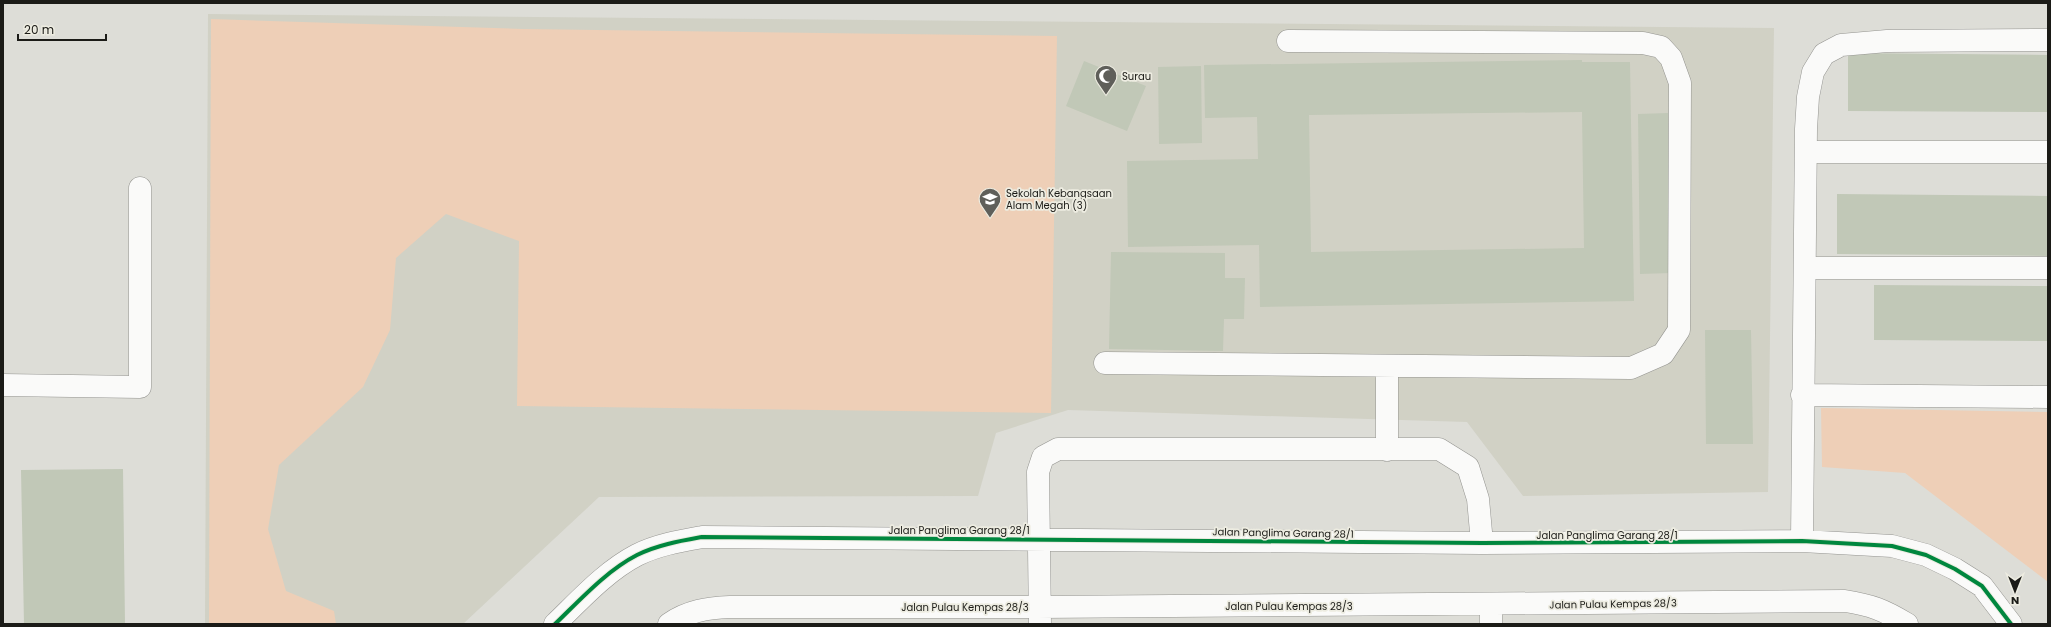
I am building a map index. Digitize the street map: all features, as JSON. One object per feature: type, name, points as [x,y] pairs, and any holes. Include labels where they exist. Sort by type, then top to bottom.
[{"type":"street","points":[[1802,542],[1802,395],[1806,152],[1808,96],[1813,72],[1824,54],[1841,45],[1887,41],[2048,40]]},
{"type":"street","points":[[1105,364],[1631,368],[1663,354],[1679,330],[1680,83],[1671,58],[1661,47],[1643,43],[1288,41]]},
{"type":"street","points":[[1806,152],[2048,152]]},
{"type":"street","points":[[3,385],[140,388],[140,188]]},
{"type":"street","points":[[1805,268],[2048,268]]},
{"type":"street","points":[[1386,450],[1387,366]]},
{"type":"street","points":[[1802,395],[2048,397]]},
{"type":"street","points":[[1040,616],[1038,472],[1043,457],[1058,449],[1439,449],[1468,467],[1478,499],[1482,543]]},
{"type":"street","name":"Jalan Panglima Garang 28/1","points":[[555,624],[586,593],[637,555],[661,546],[702,537],[1482,543],[1802,542],[1892,546],[1926,555],[1955,569],[1982,586],[2011,624]]},
{"type":"street","name":"Jalan Pulau Kempas 28/3","points":[[669,624],[679,617],[703,608],[730,607],[1040,616],[1491,614],[1845,601],[1871,605],[1892,614],[1907,624]]},
{"type":"shaded area","name":"Sekolah Kebangsaan Alam Megah (3)","points":[[208,14],[1774,28],[1768,492],[1523,496],[1467,422],[1068,410],[996,433],[978,496],[599,497],[463,624],[205,624]]},
{"type":"shaded area","points":[[211,19],[522,29],[1057,36],[1051,413],[517,406],[519,241],[446,214],[396,258],[390,330],[363,387],[279,465],[268,529],[286,591],[334,611],[336,624],[209,624]]},
{"type":"shaded area","points":[[1821,408],[2048,412],[2048,582],[1905,473],[1822,467]]},
{"type":"building","points":[[1848,53],[2048,55],[2048,112],[1848,111]]},
{"type":"building","points":[[1582,60],[1582,62],[1630,62],[1634,301],[1260,307],[1259,245],[1128,247],[1127,161],[1258,159],[1257,117],[1205,118],[1204,65]],"holes":[[[1582,112],[1584,248],[1311,252],[1309,115]]]},
{"type":"building","name":"Surau","points":[[1084,61],[1146,86],[1127,131],[1066,106]]},
{"type":"building","points":[[1201,66],[1202,143],[1159,144],[1158,67]]},
{"type":"building","points":[[1668,113],[1671,273],[1640,274],[1638,114]]},
{"type":"building","points":[[1837,194],[2048,196],[2048,256],[1837,254]]},
{"type":"building","points":[[1111,252],[1225,253],[1225,278],[1245,278],[1244,319],[1224,319],[1223,351],[1109,349]]},
{"type":"building","points":[[1874,285],[2048,286],[2048,341],[1874,340]]},
{"type":"building","points":[[1705,330],[1751,330],[1753,444],[1706,444]]},
{"type":"building","points":[[123,469],[125,624],[24,624],[21,470]]},
{"type":"cycle path","points":[[555,624],[594,586],[615,569],[637,555],[661,546],[702,537],[1482,543],[1802,541],[1892,546],[1926,555],[1955,569],[1982,586],[2011,624]]},
{"type":"place","name":"Surau","points":[[1106,96]]},
{"type":"place","name":"Sekolah Kebangsaan Alam Megah (3)","points":[[990,218]]}]
